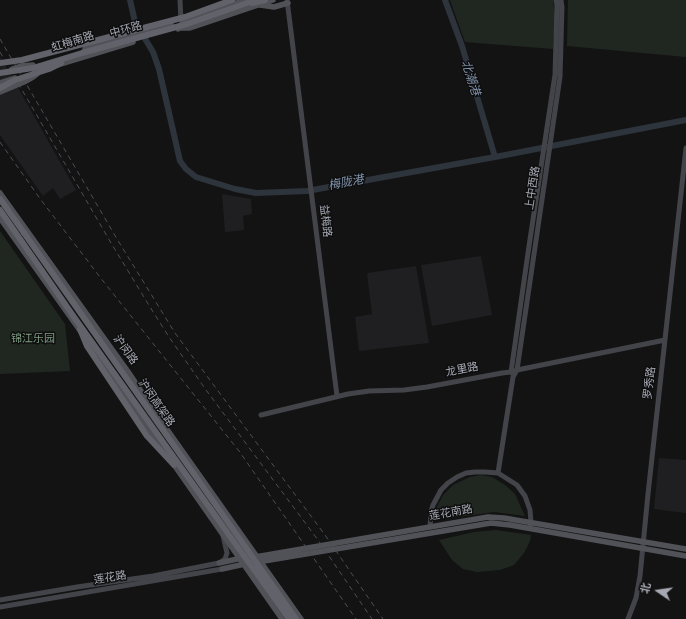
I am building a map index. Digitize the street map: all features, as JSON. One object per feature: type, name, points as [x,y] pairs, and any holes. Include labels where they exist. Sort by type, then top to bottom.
[{"type":"highway","name":"中环路","points":[[0,63],[22,60],[185,17],[231,0]]},
{"type":"highway","name":"中环路","points":[[0,74],[33,68],[187,24],[245,2],[259,1]]},
{"type":"highway","points":[[0,88],[15,80],[49,69],[82,53]]},
{"type":"highway","name":"沪闵高架路","points":[[0,199],[296,619]]},
{"type":"highway","name":"沪闵高架路","points":[[0,210],[288,619]]},
{"type":"highway","points":[[74,317],[87,346],[147,436],[174,465]]},
{"type":"main road","points":[[180,0],[181,19]]},
{"type":"main road","name":"虹梅南路","points":[[181,19],[231,0]]},
{"type":"main road","name":"虹梅南路","points":[[181,28],[188,23],[217,13],[259,1],[273,0]]},
{"type":"main road","name":"上中西路","points":[[512,374],[518,370],[546,155],[545,141],[555,75],[556,0]]},
{"type":"main road","name":"上中西路","points":[[498,473],[529,246],[560,77],[561,0]]},
{"type":"main road","points":[[259,1],[274,7],[287,2]]},
{"type":"main road","name":"虹梅南路","points":[[0,83],[149,37],[181,28],[190,28],[231,15],[259,1]]},
{"type":"main road","name":"虹梅南路","points":[[0,74],[181,19],[245,2]]},
{"type":"main road","name":"益梅路","points":[[287,2],[337,396]]},
{"type":"main road","points":[[213,6],[223,8]]},
{"type":"main road","points":[[217,13],[231,15]]},
{"type":"main road","points":[[0,92],[33,77],[43,69]]},
{"type":"main road","name":"罗秀路","points":[[628,619],[638,587],[686,148]]},
{"type":"main road","name":"沪闵路","points":[[0,193],[129,373],[301,619]]},
{"type":"main road","points":[[0,206],[8,217],[8,229]]},
{"type":"main road","points":[[0,218],[282,619]]},
{"type":"main road","points":[[518,370],[665,340]]},
{"type":"main road","name":"龙里路","points":[[261,415],[337,396],[369,391],[404,390],[502,373],[512,374]]},
{"type":"main road","points":[[430,527],[433,505],[441,490],[457,476],[466,473],[480,472],[498,473],[517,485],[525,496],[530,510],[530,525]]},
{"type":"main road","name":"莲花南路","points":[[219,563],[239,558],[488,517],[504,518],[530,525],[686,556]]},
{"type":"main road","name":"莲花南路","points":[[222,569],[243,564],[491,523],[530,525],[686,549]]},
{"type":"main road","points":[[219,563],[225,559],[227,553],[223,535]]},
{"type":"main road","name":"莲花路","points":[[2,600],[153,576],[219,563]]},
{"type":"main road","name":"莲花路","points":[[0,607],[222,569]]},
{"type":"shaded area","points":[[0,56],[76,190],[60,199],[53,188],[43,196],[0,135]]},
{"type":"shaded area","points":[[222,194],[251,199],[252,214],[243,216],[244,230],[225,232]]},
{"type":"shaded area","points":[[481,256],[492,315],[432,326],[421,265]]},
{"type":"shaded area","points":[[416,266],[429,343],[359,351],[355,317],[372,314],[367,273]]},
{"type":"shaded area","points":[[659,458],[686,460],[686,513],[654,509]]},
{"type":"green space","points":[[450,0],[553,0],[555,16],[553,49],[465,42]]},
{"type":"green space","points":[[568,0],[686,0],[686,57],[567,46]]},
{"type":"green space","name":"锦江乐园","points":[[0,231],[65,324],[70,371],[0,374]]},
{"type":"green space","points":[[481,475],[492,477],[505,485],[515,494],[525,516],[494,512],[437,520],[433,515],[443,495],[453,485],[470,477]]},
{"type":"green space","points":[[496,530],[531,535],[530,541],[524,553],[514,565],[500,570],[477,572],[463,569],[452,560],[439,540],[474,532]]},
{"type":"waterway","name":"梅陇港","points":[[130,0],[135,22],[153,52],[159,69],[180,161],[186,169],[196,177],[235,189],[256,193],[307,191],[686,120]]},
{"type":"waterway","name":"北潮港","points":[[445,0],[462,46],[495,157]]},
{"type":"railway","points":[[0,39],[117,239],[175,333],[325,535],[383,619]]},
{"type":"railway","points":[[0,52],[111,243],[169,337],[206,390],[318,540],[372,619]]},
{"type":"railway","points":[[0,142],[41,200],[103,281],[239,451],[356,619]]}]
